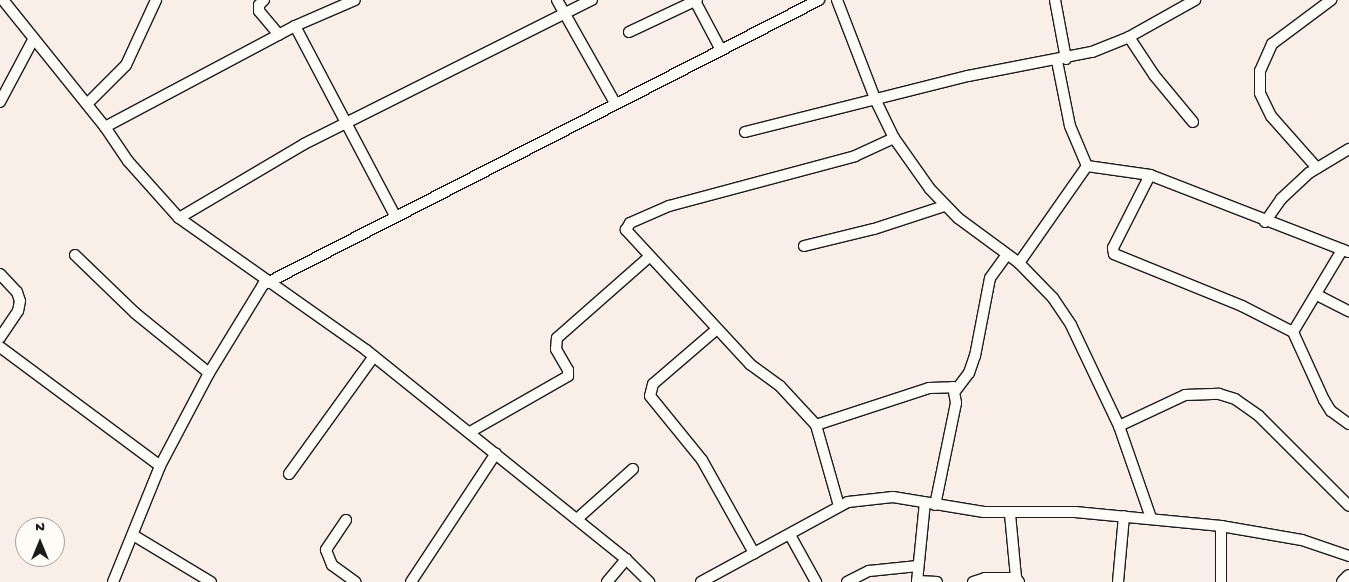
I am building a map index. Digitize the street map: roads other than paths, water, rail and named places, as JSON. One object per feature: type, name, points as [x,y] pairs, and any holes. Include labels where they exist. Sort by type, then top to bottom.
[{"type":"street","points":[[3,0],[106,127],[128,161],[179,218],[374,356],[626,559],[649,582]]},
{"type":"street","points":[[87,104],[126,65],[156,0]]},
{"type":"street","points":[[264,0],[259,5],[259,11],[279,35]]},
{"type":"street","points":[[106,127],[295,26],[355,0]]},
{"type":"street","points":[[557,0],[615,104]]},
{"type":"street","points":[[179,218],[304,144],[592,0]]},
{"type":"street","points":[[629,32],[696,0],[720,48]]},
{"type":"street","points":[[113,582],[160,466],[209,373],[259,290],[268,282],[720,48],[819,0]]},
{"type":"street","points":[[836,0],[876,101],[894,138],[944,206],[1019,264],[1053,298],[1071,326],[1119,426],[1151,518]]},
{"type":"street","points":[[1055,0],[1070,126],[1087,166]]},
{"type":"street","points":[[745,132],[876,101],[968,76],[1062,60],[1129,37],[1194,0]]},
{"type":"street","points":[[1317,168],[1271,116],[1260,92],[1260,71],[1272,44],[1331,0]]},
{"type":"street","points":[[295,26],[396,216]]},
{"type":"street","points":[[1129,37],[1154,75],[1193,122]]},
{"type":"street","points":[[0,102],[34,38]]},
{"type":"street","points":[[839,506],[816,425],[780,386],[750,364],[628,235],[630,223],[677,204],[854,156],[894,138]]},
{"type":"street","points":[[1265,222],[1281,200],[1317,168],[1349,149]]},
{"type":"street","points":[[1087,166],[1150,175],[1265,222],[1346,251],[1293,332]]},
{"type":"street","points":[[1019,264],[1087,166]]},
{"type":"street","points":[[1150,175],[1113,248],[1114,254],[1242,306],[1293,332],[1331,412],[1349,424]]},
{"type":"street","points":[[804,246],[874,229],[944,206]]},
{"type":"street","points":[[937,582],[917,582],[918,566],[930,504],[956,403],[956,390],[969,373],[975,356],[990,278],[1007,254]]},
{"type":"street","points":[[75,255],[135,313],[209,373]]},
{"type":"street","points":[[470,432],[568,376],[568,370],[556,349],[557,338],[649,256]]},
{"type":"street","points":[[0,274],[17,292],[20,301],[18,311],[0,338]]},
{"type":"street","points":[[1317,294],[1349,311]]},
{"type":"street","points":[[717,329],[653,384],[650,396],[702,460],[754,553]]},
{"type":"street","points":[[0,347],[160,466]]},
{"type":"street","points":[[289,474],[374,356]]},
{"type":"street","points":[[816,425],[929,388],[948,386],[956,390]]},
{"type":"street","points":[[1119,426],[1185,395],[1219,394],[1235,399],[1259,416],[1349,506]]},
{"type":"street","points":[[411,582],[496,453]]},
{"type":"street","points":[[577,519],[633,469]]},
{"type":"street","points":[[701,582],[790,535],[839,506],[856,500],[893,497],[930,504],[1010,514],[1074,512],[1221,526],[1302,540],[1349,556]]},
{"type":"street","points":[[973,582],[985,578],[1018,580],[1010,514]]},
{"type":"street","points":[[1118,582],[1124,516]]},
{"type":"street","points":[[346,520],[326,550],[332,565],[355,582]]},
{"type":"street","points":[[1221,526],[1221,582]]},
{"type":"street","points":[[133,535],[211,582]]},
{"type":"street","points":[[790,535],[816,582]]},
{"type":"street","points":[[607,582],[626,559]]},
{"type":"street","points":[[847,582],[869,571],[918,566]]},
{"type":"street","points":[[1344,582],[1349,577]]}]
